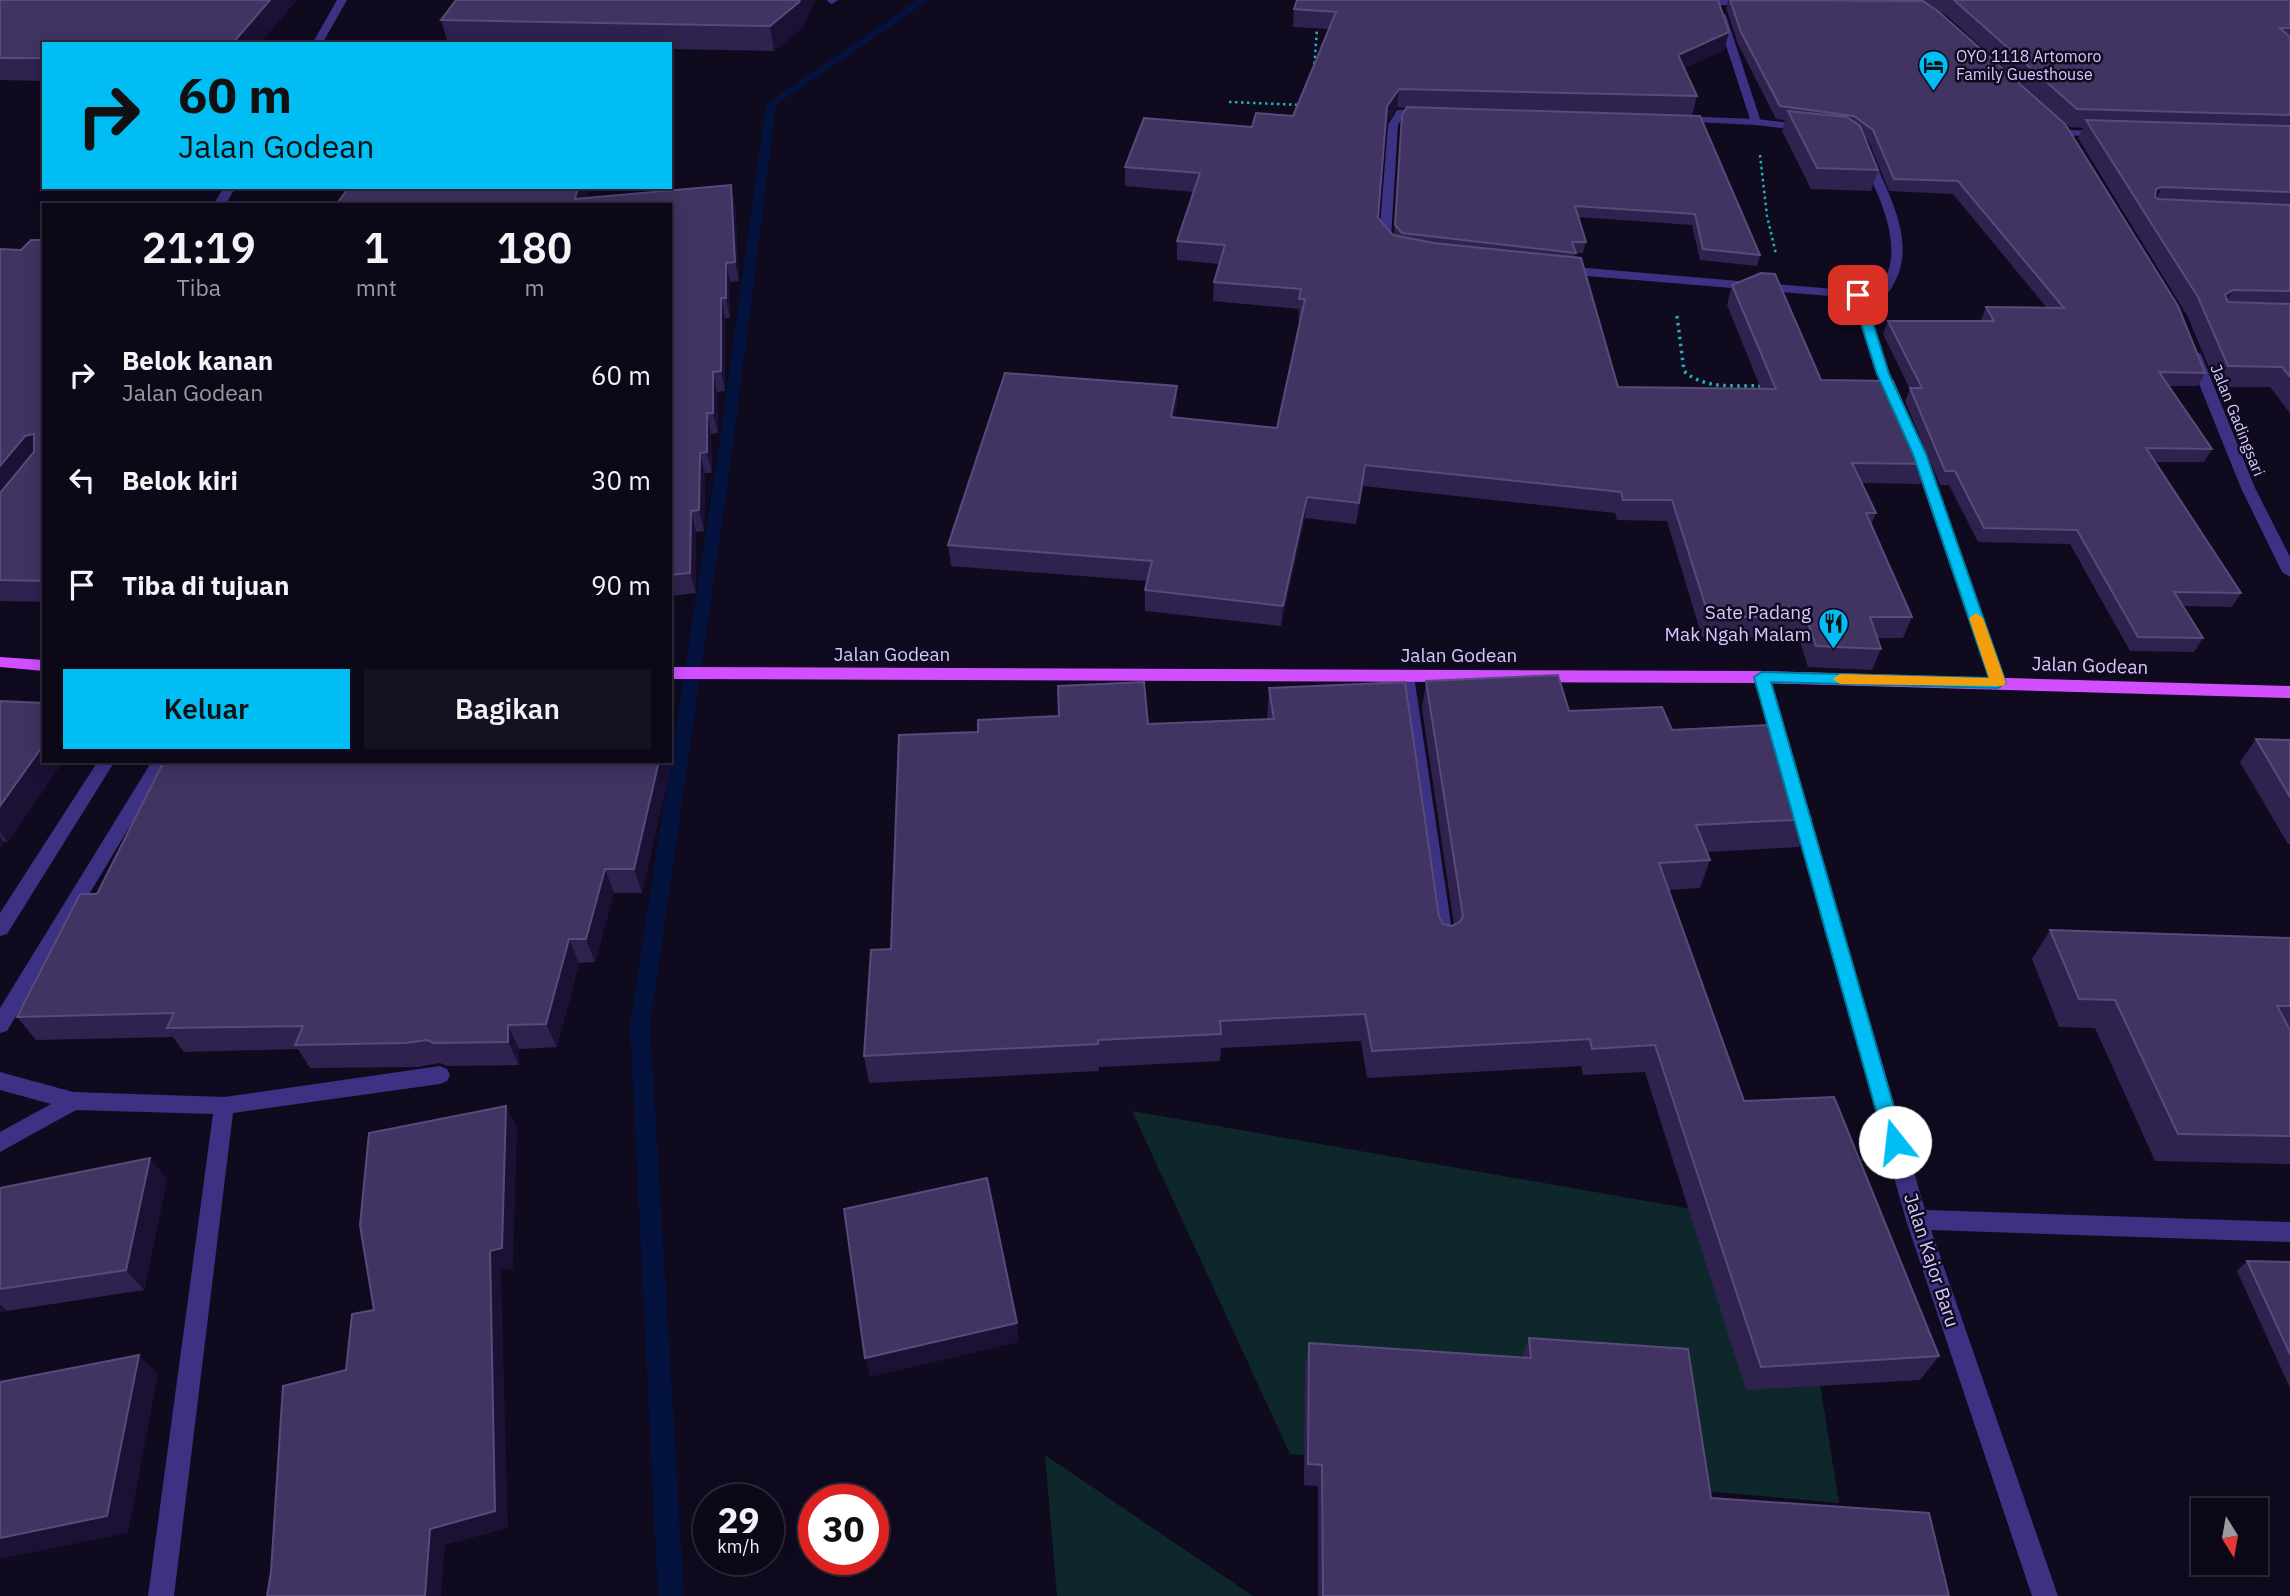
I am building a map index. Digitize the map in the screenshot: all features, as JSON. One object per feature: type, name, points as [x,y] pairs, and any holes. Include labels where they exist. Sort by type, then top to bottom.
[{"type":"main road","points":[[0,662],[42,666]]},
{"type":"main road","name":"Jalan Godean","points":[[672,673],[1762,677],[2290,692]]},
{"type":"street","points":[[318,42],[342,0]]},
{"type":"street","points":[[1655,0],[1758,3]]},
{"type":"street","points":[[1716,2],[1756,122]]},
{"type":"street","points":[[1403,251],[1395,249],[1385,237],[1393,125],[1401,111],[1441,112]]},
{"type":"street","points":[[1666,118],[1756,122],[1821,129]]},
{"type":"street","points":[[2064,134],[2118,134]]},
{"type":"street","points":[[1554,269],[1858,295],[1885,289],[1896,272],[1899,250],[1884,198],[1861,142]]},
{"type":"street","points":[[1858,295],[1883,374],[1920,454],[1998,683]]},
{"type":"street","name":"Jalan Gadingsari","points":[[2190,342],[2248,488],[2290,572]]},
{"type":"street","points":[[1406,676],[1445,944]]},
{"type":"street","name":"Jalan Kajor Baru","points":[[1762,677],[1917,1220],[2046,1596]]},
{"type":"street","points":[[0,929],[106,763]]},
{"type":"street","points":[[0,1025],[160,763]]},
{"type":"street","points":[[0,1081],[73,1101],[224,1107],[440,1075]]},
{"type":"street","points":[[0,1143],[73,1101]]},
{"type":"street","points":[[161,1596],[224,1107]]},
{"type":"street","points":[[1917,1220],[2290,1232]]},
{"type":"path","points":[[1314,80],[1317,29]]},
{"type":"path","points":[[1229,102],[1312,106]]},
{"type":"path","points":[[1756,122],[1767,216],[1786,288]]},
{"type":"path","points":[[1675,281],[1680,349],[1686,374],[1707,382],[1773,386]]},
{"type":"green space","points":[[1132,1111],[1795,1227],[1839,1503],[1290,1454]]},
{"type":"green space","points":[[1045,1455],[1253,1596],[1057,1596]]},
{"type":"building","points":[[0,0],[270,0],[234,42],[42,42],[42,58],[0,58]]},
{"type":"building","points":[[456,0],[800,0],[770,26],[441,20]]},
{"type":"building","points":[[1297,0],[1718,0],[1729,32],[1678,55],[1697,96],[1399,89],[1387,106],[1378,218],[1393,235],[1434,243],[1581,258],[1618,387],[1776,389],[1732,285],[1761,273],[1775,274],[1821,380],[1893,381],[1928,464],[1852,463],[1876,513],[1866,513],[1912,617],[1870,617],[1881,649],[1816,646],[1806,617],[1709,617],[1672,500],[1623,500],[1621,492],[1365,465],[1359,503],[1307,497],[1283,606],[1145,590],[1152,561],[948,545],[1005,373],[1177,386],[1171,417],[1277,428],[1305,299],[1299,299],[1301,289],[1214,282],[1225,245],[1177,241],[1200,173],[1125,167],[1144,118],[1252,127],[1256,113],[1293,116],[1336,12],[1294,9]]},
{"type":"building","points":[[1730,0],[1923,1],[1939,12],[2065,124],[2178,306],[2205,373],[2159,372],[2212,449],[2146,448],[2241,593],[2174,592],[2203,638],[2138,637],[2077,530],[1984,528],[1955,471],[1945,471],[1910,388],[1922,388],[1888,321],[1994,321],[1986,307],[2064,308],[1958,181],[1894,179],[1873,130],[1854,116],[1780,106],[1741,32]]},
{"type":"building","points":[[1954,0],[2290,0],[2290,28],[2280,28],[2290,37],[2290,115],[2077,109]]},
{"type":"building","points":[[1407,107],[1700,116],[1760,255],[1703,249],[1695,214],[1575,206],[1586,242],[1572,242],[1576,253],[1402,233],[1395,225],[1402,115]]},
{"type":"building","points":[[1788,111],[1847,117],[1860,126],[1878,170],[1817,168]]},
{"type":"building","points":[[2086,120],[2290,126],[2290,192],[2162,187],[2156,189],[2155,197],[2290,205],[2290,291],[2233,290],[2225,295],[2228,302],[2290,304],[2290,377],[2282,367],[2228,366],[2198,297]]},
{"type":"building","points":[[731,185],[735,262],[726,263],[726,298],[721,298],[721,371],[713,372],[713,413],[707,413],[707,452],[700,453],[699,510],[691,511],[690,573],[672,575],[672,203],[337,203],[348,189],[578,189],[575,199]]},
{"type":"building","points":[[31,240],[42,240],[42,581],[0,580],[0,493],[34,452],[34,434],[25,436],[0,466],[0,249],[21,250]]},
{"type":"building","points":[[1558,675],[1569,711],[1662,707],[1672,730],[1769,725],[1811,819],[1696,825],[1710,860],[1659,863],[1744,1101],[1834,1097],[1939,1356],[1761,1367],[1655,1045],[1592,1049],[1590,1039],[1372,1051],[1365,1014],[1220,1021],[1221,1034],[1098,1040],[1098,1044],[864,1056],[871,950],[891,949],[899,735],[978,732],[978,720],[1059,716],[1058,686],[1144,682],[1148,724],[1274,719],[1269,688],[1405,682],[1439,917],[1443,924],[1452,926],[1460,922],[1463,916],[1426,681]]},
{"type":"building","points":[[0,701],[42,703],[42,747],[0,806]]},
{"type":"building","points":[[2256,739],[2290,740],[2290,797]]},
{"type":"building","points":[[163,763],[659,763],[634,869],[605,869],[586,939],[569,939],[546,1024],[508,1025],[508,1042],[434,1043],[427,1040],[405,1043],[295,1045],[303,1026],[167,1028],[174,1013],[17,1017],[80,894],[97,894]]},
{"type":"building","points":[[2050,930],[2290,938],[2290,1006],[2277,1006],[2290,1030],[2290,1136],[2178,1134],[2115,1000],[2079,999]]},
{"type":"building","points":[[506,1106],[502,1248],[490,1251],[495,1511],[430,1529],[425,1596],[267,1596],[271,1572],[283,1386],[346,1370],[352,1314],[374,1310],[360,1225],[369,1133]]},
{"type":"building","points":[[150,1158],[126,1270],[0,1289],[0,1188]]},
{"type":"building","points":[[987,1178],[1017,1323],[865,1358],[844,1209]]},
{"type":"building","points":[[2247,1261],[2290,1262],[2290,1354]]},
{"type":"building","points":[[1529,1338],[1688,1349],[1711,1498],[1929,1513],[1949,1596],[1323,1596],[1322,1465],[1308,1464],[1309,1343],[1531,1358]]},
{"type":"building","points":[[139,1355],[107,1516],[0,1538],[0,1382]]},
{"type":"waterway","points":[[671,1596],[640,1025],[725,453],[771,104],[924,0]]},
{"type":"slow traffic","points":[[1840,679],[1998,683],[1976,618]]},
{"type":"place","name":"OYO 1118 Artomoro Family Guesthouse","points":[[1933,92]]},
{"type":"place","name":"Sate Padang Mak Ngah Malam","points":[[1834,650]]},
{"type":"route","points":[[1858,295],[1883,374],[1920,454],[1998,683],[1762,677],[1895,1142]]}]
